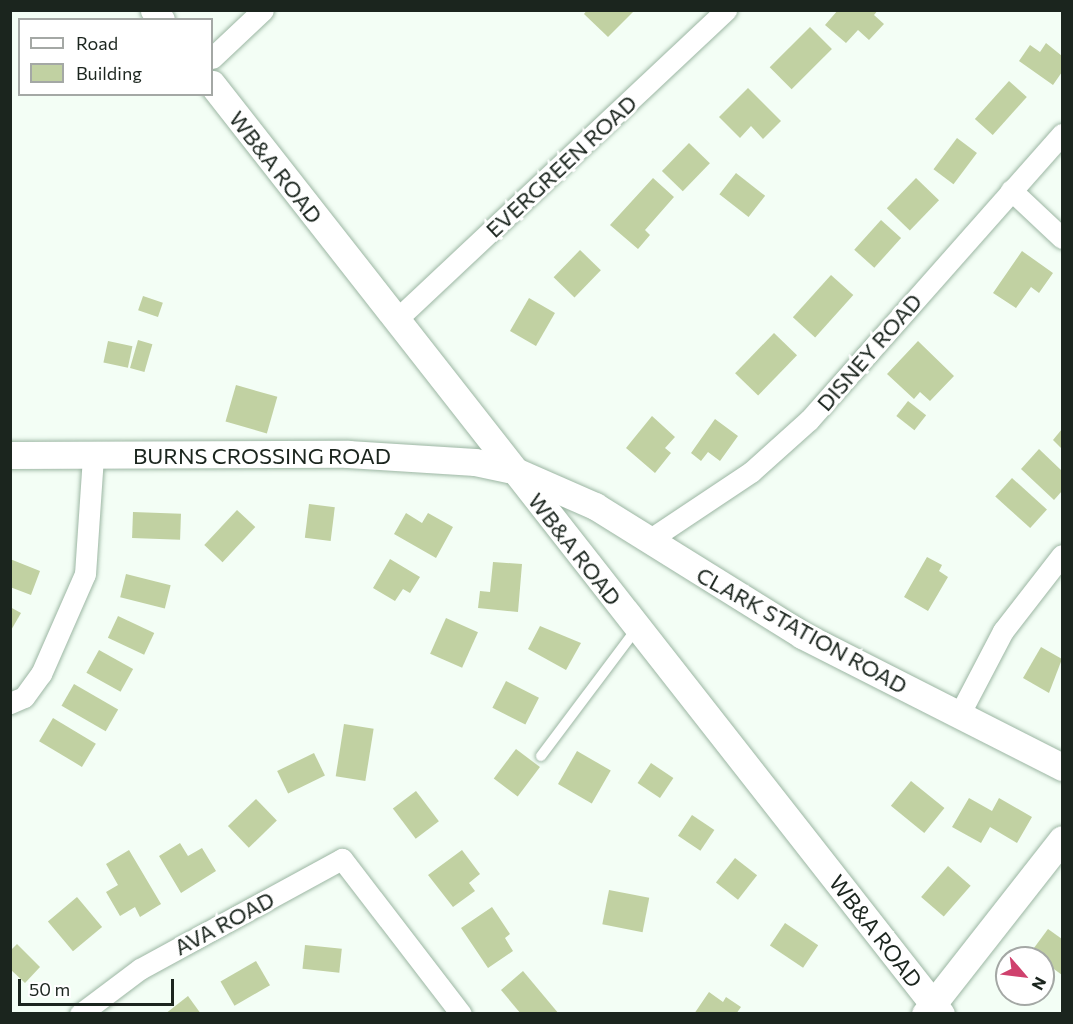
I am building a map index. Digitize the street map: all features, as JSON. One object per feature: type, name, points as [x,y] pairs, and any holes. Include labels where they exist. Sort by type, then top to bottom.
[{"type":"street","points":[[213,57],[263,10]]},
{"type":"street","name":"EVERGREEN ROAD","points":[[396,321],[726,10]]},
{"type":"street","name":"WB&A ROAD","points":[[213,85],[933,1010]]},
{"type":"street","name":"DISNEY ROAD","points":[[649,540],[781,448],[1062,134]]},
{"type":"street","points":[[1011,190],[1062,238]]},
{"type":"street","name":"BURNS CROSSING ROAD","points":[[10,455],[348,454],[475,462],[513,470]]},
{"type":"street","points":[[10,703],[24,697],[41,674],[85,574],[93,456]]},
{"type":"street","name":"CLARK STATION ROAD","points":[[513,470],[573,495],[649,540],[749,606],[1062,767]]},
{"type":"street","points":[[959,715],[1003,631],[1062,555]]},
{"type":"street","points":[[933,1010],[1062,839]]},
{"type":"street","name":"AVA ROAD","points":[[81,1014],[140,969],[342,859],[461,1014]]},
{"type":"lane","points":[[541,756],[637,628]]},
{"type":"building","points":[[587,10],[635,10],[608,37],[584,14]]},
{"type":"building","points":[[838,10],[878,10],[874,15],[884,24],[869,40],[858,30],[846,43],[825,25]]},
{"type":"building","points":[[810,27],[832,49],[792,89],[770,67]]},
{"type":"building","points":[[1046,43],[1062,56],[1062,72],[1053,85],[1019,61],[1030,45],[1040,52]]},
{"type":"building","points":[[1009,81],[1027,97],[993,135],[975,119]]},
{"type":"building","points":[[748,88],[781,121],[763,139],[751,126],[740,138],[719,117]]},
{"type":"building","points":[[957,138],[977,153],[953,184],[934,169]]},
{"type":"building","points":[[689,143],[710,163],[683,191],[662,171]]},
{"type":"building","points":[[736,173],[765,196],[749,217],[719,194]]},
{"type":"building","points":[[653,178],[674,197],[645,230],[650,235],[638,249],[610,225]]},
{"type":"building","points":[[916,178],[939,200],[910,230],[887,208]]},
{"type":"building","points":[[881,220],[901,238],[874,268],[854,250]]},
{"type":"building","points":[[580,250],[601,270],[574,297],[554,277]]},
{"type":"building","points":[[1022,251],[1053,273],[1039,293],[1031,287],[1016,308],[993,293]]},
{"type":"building","points":[[831,275],[853,295],[815,337],[793,317]]},
{"type":"building","points":[[143,296],[163,303],[158,317],[138,310]]},
{"type":"building","points":[[529,298],[555,313],[536,346],[510,331]]},
{"type":"building","points":[[774,333],[797,355],[758,396],[735,373]]},
{"type":"building","points":[[138,340],[152,344],[144,372],[130,368]]},
{"type":"building","points":[[108,341],[132,346],[128,368],[103,363]]},
{"type":"building","points":[[918,341],[954,376],[930,401],[920,392],[914,399],[887,374]]},
{"type":"building","points":[[236,385],[277,397],[267,433],[226,422]]},
{"type":"building","points":[[908,401],[926,415],[914,430],[896,416]]},
{"type":"building","points":[[652,416],[675,437],[665,448],[671,453],[655,473],[626,448]]},
{"type":"building","points":[[715,419],[738,436],[720,461],[708,452],[701,461],[691,453]]},
{"type":"building","points":[[1062,429],[1062,449],[1053,440]]},
{"type":"building","points":[[1039,449],[1062,471],[1062,491],[1054,500],[1021,469]]},
{"type":"building","points":[[1012,478],[1047,509],[1030,528],[995,497]]},
{"type":"building","points":[[309,504],[335,507],[331,541],[305,538]]},
{"type":"building","points":[[237,510],[255,527],[223,562],[204,545]]},
{"type":"building","points":[[133,512],[181,514],[180,540],[132,538]]},
{"type":"building","points":[[406,513],[422,523],[428,513],[453,527],[436,558],[394,534]]},
{"type":"building","points":[[927,557],[942,565],[939,571],[948,577],[928,611],[904,597]]},
{"type":"building","points":[[10,559],[40,571],[31,595],[10,587]]},
{"type":"building","points":[[390,559],[420,577],[410,593],[403,589],[395,601],[373,588]]},
{"type":"building","points":[[493,562],[522,564],[518,612],[478,608],[480,591],[490,592]]},
{"type":"building","points":[[126,574],[171,585],[165,608],[120,597]]},
{"type":"building","points":[[10,607],[21,613],[10,632]]},
{"type":"building","points":[[118,616],[154,633],[144,655],[108,638]]},
{"type":"building","points":[[446,618],[478,632],[462,668],[430,654]]},
{"type":"building","points":[[540,626],[581,643],[566,670],[528,649]]},
{"type":"building","points":[[1041,647],[1062,659],[1049,693],[1023,678]]},
{"type":"building","points":[[99,650],[133,669],[121,692],[86,673]]},
{"type":"building","points":[[506,681],[539,698],[525,725],[492,708]]},
{"type":"building","points":[[74,684],[118,710],[106,731],[62,706]]},
{"type":"building","points":[[53,718],[96,744],[82,767],[39,741]]},
{"type":"building","points":[[344,724],[374,729],[365,781],[336,776]]},
{"type":"building","points":[[516,749],[540,767],[518,797],[494,779]]},
{"type":"building","points":[[577,751],[611,770],[592,803],[558,784]]},
{"type":"building","points":[[314,753],[325,775],[288,793],[277,771]]},
{"type":"building","points":[[651,763],[673,778],[660,798],[638,783]]},
{"type":"building","points":[[911,781],[944,808],[924,833],[891,806]]},
{"type":"building","points":[[416,791],[439,821],[416,839],[393,808]]},
{"type":"building","points":[[969,798],[992,811],[999,798],[1032,817],[1017,843],[990,827],[981,843],[952,827]]},
{"type":"building","points":[[256,799],[277,821],[249,848],[228,826]]},
{"type":"building","points":[[692,815],[714,830],[700,851],[678,836]]},
{"type":"building","points":[[180,843],[188,856],[202,848],[216,871],[181,893],[159,856]]},
{"type":"building","points":[[129,850],[161,904],[140,917],[135,907],[120,916],[106,892],[118,885],[106,864]]},
{"type":"building","points":[[462,850],[480,874],[469,883],[475,891],[453,907],[428,875]]},
{"type":"building","points":[[735,858],[757,875],[738,900],[716,882]]},
{"type":"building","points":[[948,866],[971,886],[944,917],[921,897]]},
{"type":"building","points":[[609,890],[649,898],[643,932],[602,924]]},
{"type":"building","points":[[77,897],[102,927],[73,951],[48,921]]},
{"type":"building","points":[[492,907],[510,934],[505,938],[513,951],[488,968],[461,928]]},
{"type":"building","points":[[785,923],[818,945],[803,968],[770,945]]},
{"type":"building","points":[[1048,929],[1062,939],[1062,975],[1055,970],[1055,946],[1035,946]]},
{"type":"building","points":[[17,944],[40,967],[25,983],[10,969],[10,951]]},
{"type":"building","points":[[305,945],[342,949],[339,973],[302,969]]},
{"type":"building","points":[[256,961],[270,985],[234,1006],[220,982]]},
{"type":"building","points":[[523,971],[559,1014],[521,1014],[501,990]]},
{"type":"building","points":[[709,992],[723,1002],[726,997],[741,1007],[736,1014],[694,1014]]},
{"type":"building","points":[[188,996],[201,1014],[165,1014]]}]
